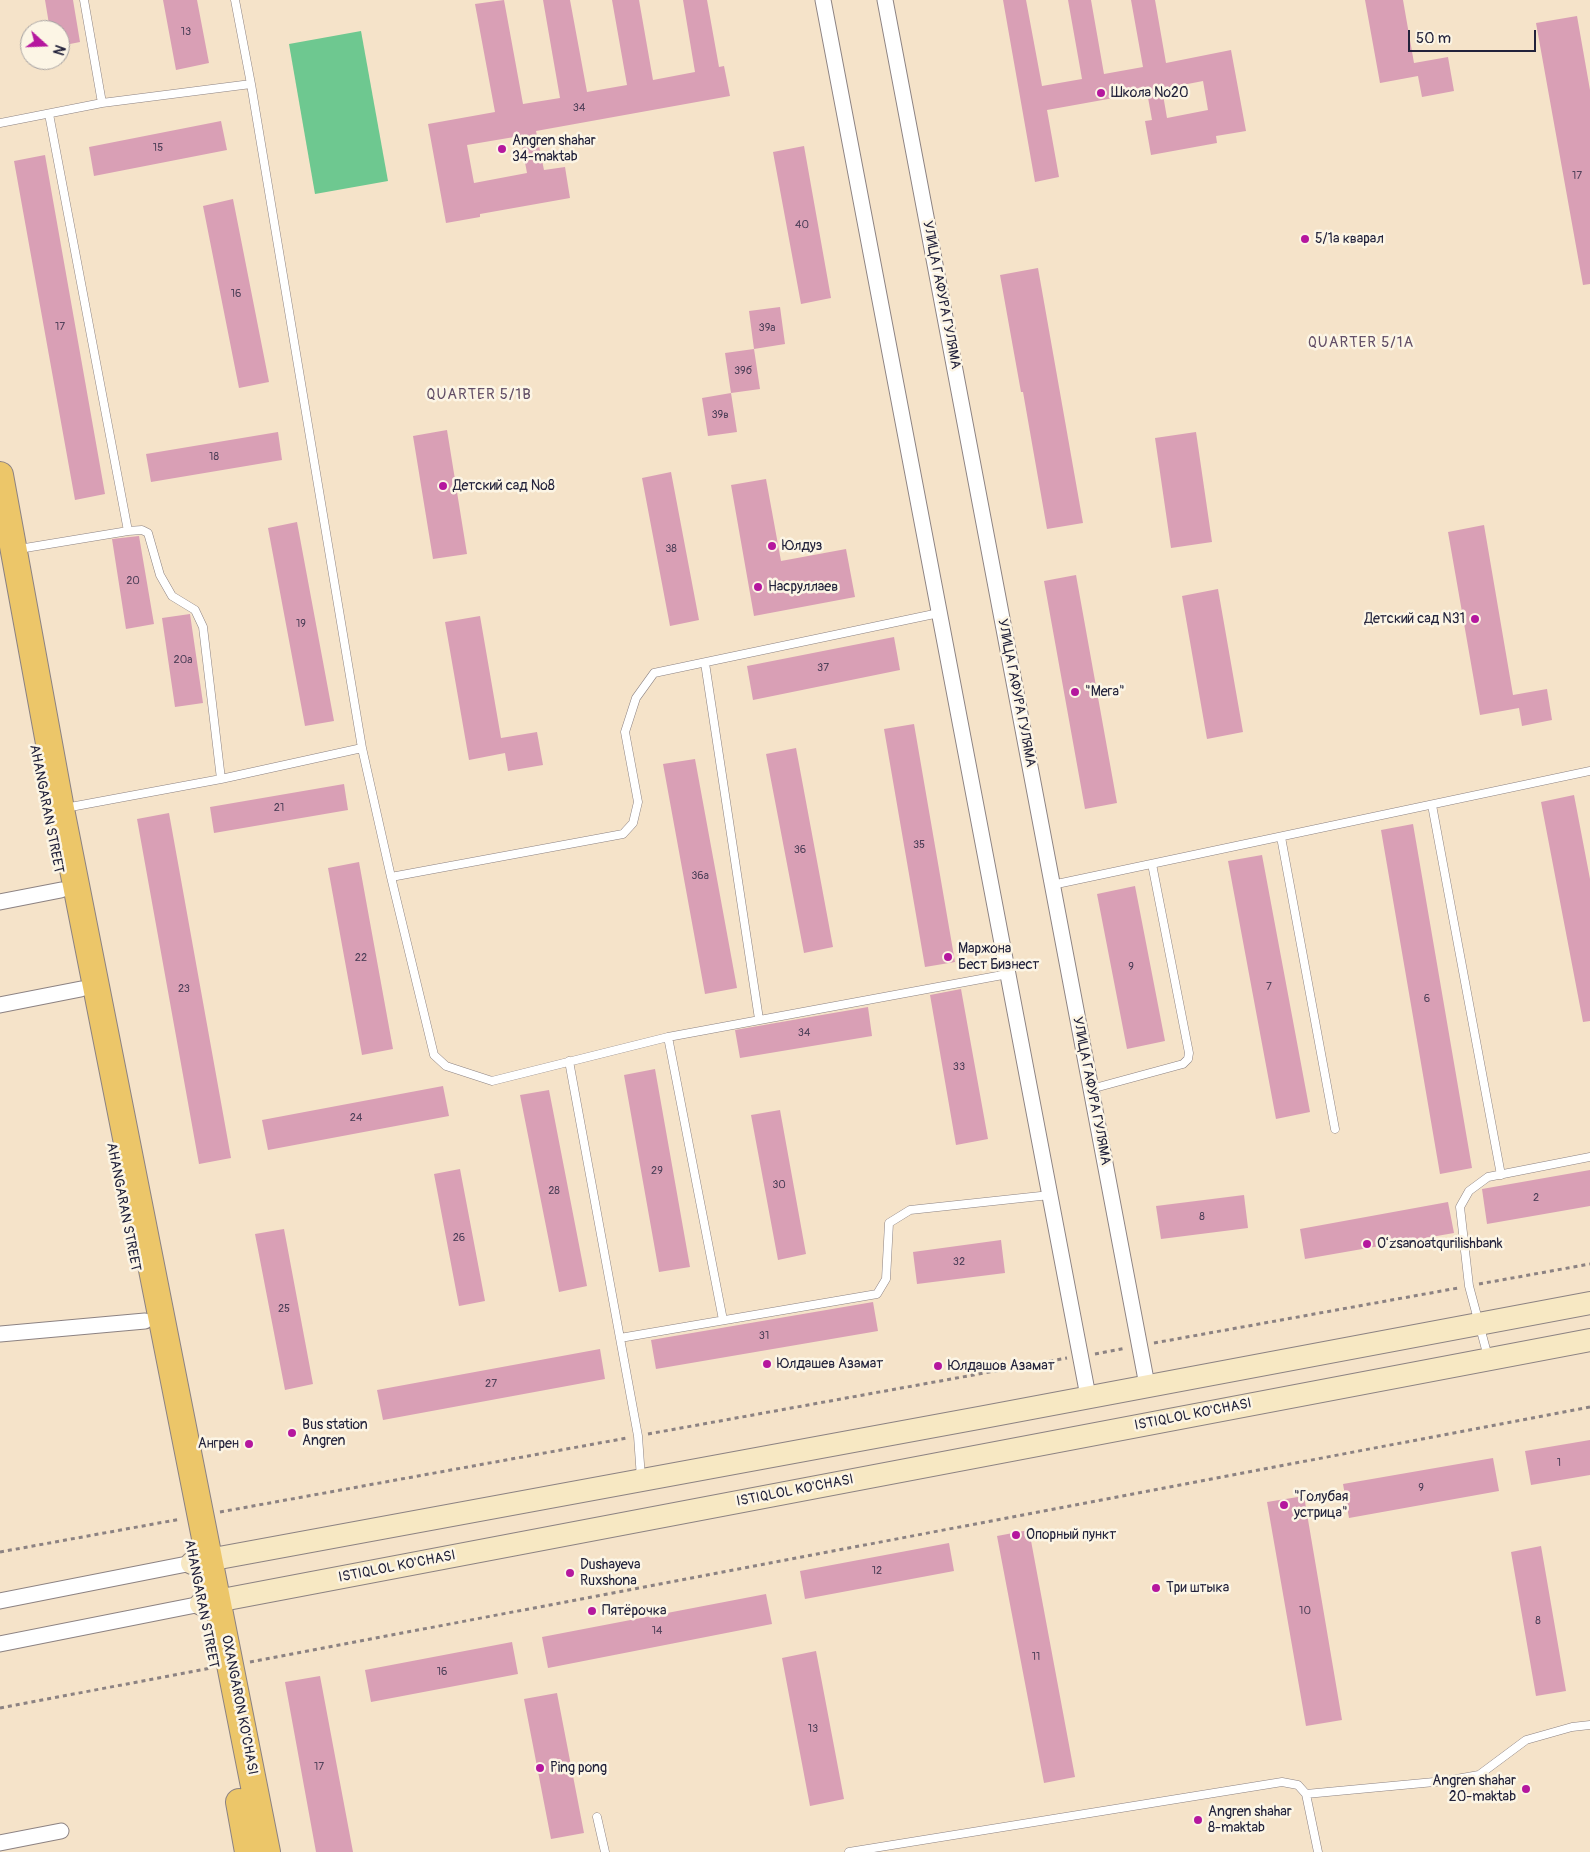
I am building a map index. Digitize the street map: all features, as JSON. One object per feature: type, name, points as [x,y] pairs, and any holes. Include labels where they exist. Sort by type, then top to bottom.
[{"type":"highway","name":"AHANGARAN STREET","points":[[0,475],[7,556],[53,810],[222,1667],[248,1852]]},
{"type":"highway","name":"AHANGARAN STREET","points":[[53,810],[61,890],[146,1322],[192,1517]]},
{"type":"highway","name":"OXANGARON KO'CHASI","points":[[222,1667],[267,1852]]},
{"type":"main road","points":[[201,1561],[1590,1303]]},
{"type":"main road","name":"ISTIQLOL KO'CHASI","points":[[210,1603],[1590,1340]]},
{"type":"main road","points":[[984,1417],[990,1454]]},
{"type":"street","points":[[823,0],[1088,1396]]},
{"type":"street","name":"УЛИЦА ГАФУРА ГУЛЯМА","points":[[885,0],[1146,1386]]},
{"type":"street","points":[[0,902],[61,890]]},
{"type":"street","points":[[0,1005],[81,989]]},
{"type":"street","points":[[0,1334],[146,1322]]},
{"type":"street","points":[[0,1602],[201,1561]]},
{"type":"street","name":"ISTIQLOL KO'CHASI","points":[[0,1644],[210,1603]]},
{"type":"street","points":[[0,1843],[61,1831]]},
{"type":"lane","points":[[84,0],[102,103]]},
{"type":"lane","points":[[235,0],[251,84],[362,748],[434,1055],[446,1066],[492,1081],[668,1037],[1008,974]]},
{"type":"lane","points":[[0,123],[102,103],[251,84]]},
{"type":"lane","points":[[49,114],[128,531]]},
{"type":"lane","points":[[7,556],[128,531],[142,530],[148,533],[160,576],[172,596],[195,610],[203,627],[221,779]]},
{"type":"lane","points":[[391,878],[623,834],[633,823],[638,802],[625,732],[636,698],[654,673],[939,613]]},
{"type":"lane","points":[[705,663],[758,1019]]},
{"type":"lane","points":[[53,810],[221,779],[362,748]]},
{"type":"lane","points":[[1052,885],[1590,771]]},
{"type":"lane","points":[[1432,804],[1501,1175]]},
{"type":"lane","points":[[1281,837],[1334,1130]]},
{"type":"lane","points":[[1091,1089],[1183,1064],[1188,1059],[1189,1053],[1152,864]]},
{"type":"lane","points":[[668,1037],[723,1320]]},
{"type":"lane","points":[[569,1062],[638,1436],[641,1480]]},
{"type":"lane","points":[[1488,1359],[1469,1286],[1460,1207],[1469,1191],[1488,1177],[1590,1157]]},
{"type":"lane","points":[[620,1338],[877,1294],[886,1279],[889,1223],[910,1210],[1050,1195]]},
{"type":"lane","points":[[1306,1794],[1445,1781],[1479,1775],[1526,1740],[1572,1727],[1590,1725]]},
{"type":"lane","points":[[849,1852],[1282,1782],[1298,1785],[1306,1794],[1318,1852]]},
{"type":"lane","points":[[597,1817],[605,1852]]},
{"type":"path","points":[[0,1552],[1590,1264]]},
{"type":"path","points":[[0,1708],[1590,1407]]},
{"type":"green space","points":[[361,31],[388,181],[315,194],[289,44]]},
{"type":"building","points":[[45,0],[73,0],[80,42],[70,44],[70,20],[48,20]]},
{"type":"building","points":[[163,0],[197,0],[209,63],[176,70]]},
{"type":"building","points":[[504,0],[523,104],[560,98],[543,0],[570,0],[587,92],[627,85],[612,0],[639,0],[653,80],[695,72],[683,0],[707,0],[719,67],[724,66],[730,96],[536,131],[544,170],[565,167],[570,198],[480,214],[480,217],[446,223],[428,124],[495,112],[475,4]],"holes":[[[520,136],[527,173],[474,183],[467,145]]]},
{"type":"building","points":[[1003,0],[1026,0],[1042,86],[1082,79],[1068,0],[1091,0],[1104,74],[1143,67],[1131,0],[1155,0],[1166,63],[1231,50],[1246,131],[1216,136],[1217,143],[1151,155],[1145,121],[1152,120],[1147,92],[1047,110],[1059,177],[1035,182]],"holes":[[[1203,81],[1208,110],[1167,118],[1162,89]]]},
{"type":"building","points":[[1365,0],[1403,0],[1414,63],[1448,57],[1454,91],[1422,97],[1418,76],[1380,83]]},
{"type":"building","points":[[1577,16],[1590,90],[1590,284],[1583,285],[1536,23]]},
{"type":"building","points":[[221,121],[227,150],[94,176],[89,147]]},
{"type":"building","points":[[804,146],[831,298],[801,304],[773,152]]},
{"type":"building","points":[[45,155],[105,494],[75,500],[14,161]]},
{"type":"building","points":[[233,199],[269,382],[239,388],[203,206]]},
{"type":"building","points":[[1038,268],[1083,523],[1047,529],[1000,275]]},
{"type":"building","points":[[780,307],[785,344],[754,349],[749,311]]},
{"type":"building","points":[[754,349],[760,389],[731,393],[725,353]]},
{"type":"building","points":[[731,393],[737,432],[708,436],[702,398]]},
{"type":"building","points":[[447,430],[467,554],[433,559],[413,436]]},
{"type":"building","points":[[278,432],[282,460],[151,482],[146,454]]},
{"type":"building","points":[[1196,432],[1212,542],[1171,548],[1155,438]]},
{"type":"building","points":[[671,472],[699,620],[670,626],[642,478]]},
{"type":"building","points":[[766,479],[781,561],[846,549],[855,597],[754,616],[731,485]]},
{"type":"building","points":[[297,522],[334,721],[305,726],[268,528]]},
{"type":"building","points":[[1484,525],[1513,695],[1547,689],[1552,720],[1522,726],[1519,708],[1480,715],[1448,532]]},
{"type":"building","points":[[139,536],[154,624],[126,629],[112,539]]},
{"type":"building","points":[[1076,575],[1117,803],[1085,809],[1044,581]]},
{"type":"building","points":[[1218,589],[1243,732],[1207,739],[1182,596]]},
{"type":"building","points":[[190,614],[203,703],[175,707],[162,618]]},
{"type":"building","points":[[480,616],[501,738],[537,732],[543,765],[508,771],[505,753],[469,760],[445,622]]},
{"type":"building","points":[[894,637],[900,670],[753,700],[747,666]]},
{"type":"building","points":[[914,724],[955,962],[925,967],[884,729]]},
{"type":"building","points":[[796,748],[833,947],[804,953],[766,754]]},
{"type":"building","points":[[695,759],[737,988],[705,994],[663,764]]},
{"type":"building","points":[[344,784],[348,810],[214,833],[210,807]]},
{"type":"building","points":[[1574,795],[1590,879],[1590,1021],[1583,1022],[1541,802]]},
{"type":"building","points":[[169,813],[231,1158],[199,1164],[137,819]]},
{"type":"building","points":[[1413,824],[1472,1168],[1440,1174],[1381,830]]},
{"type":"building","points":[[1262,855],[1310,1112],[1276,1119],[1228,861]]},
{"type":"building","points":[[359,862],[393,1049],[362,1055],[328,868]]},
{"type":"building","points":[[1135,886],[1165,1041],[1127,1049],[1097,894]]},
{"type":"building","points":[[961,989],[988,1139],[956,1145],[930,995]]},
{"type":"building","points":[[868,1007],[872,1036],[740,1058],[735,1030]]},
{"type":"building","points":[[655,1069],[690,1267],[659,1272],[624,1075]]},
{"type":"building","points":[[443,1086],[449,1116],[268,1150],[262,1120]]},
{"type":"building","points":[[549,1090],[587,1286],[559,1292],[520,1095]]},
{"type":"building","points":[[780,1110],[806,1254],[778,1260],[751,1115]]},
{"type":"building","points":[[460,1169],[485,1301],[459,1306],[434,1174]]},
{"type":"building","points":[[1590,1170],[1590,1206],[1487,1224],[1482,1189]]},
{"type":"building","points":[[1244,1195],[1248,1228],[1161,1239],[1156,1206]]},
{"type":"building","points":[[1448,1202],[1454,1233],[1305,1259],[1300,1229]]},
{"type":"building","points":[[284,1229],[313,1384],[285,1390],[255,1234]]},
{"type":"building","points":[[1001,1240],[1005,1273],[917,1284],[913,1252]]},
{"type":"building","points":[[873,1302],[878,1331],[656,1369],[651,1340]]},
{"type":"building","points":[[600,1349],[605,1379],[383,1420],[377,1390]]},
{"type":"building","points":[[1590,1440],[1590,1475],[1531,1485],[1525,1451]]},
{"type":"building","points":[[1493,1458],[1499,1491],[1349,1518],[1343,1484]]},
{"type":"building","points":[[1304,1496],[1342,1720],[1306,1726],[1267,1502]]},
{"type":"building","points":[[1029,1530],[1075,1777],[1044,1783],[997,1536]]},
{"type":"building","points":[[949,1543],[954,1571],[805,1599],[800,1571]]},
{"type":"building","points":[[1541,1546],[1566,1691],[1536,1696],[1511,1552]]},
{"type":"building","points":[[766,1594],[772,1624],[548,1668],[542,1637]]},
{"type":"building","points":[[512,1642],[518,1674],[371,1702],[365,1670]]},
{"type":"building","points":[[816,1651],[844,1799],[810,1806],[782,1658]]},
{"type":"building","points":[[320,1676],[353,1852],[316,1852],[285,1682]]},
{"type":"building","points":[[557,1693],[584,1833],[551,1839],[524,1699]]},
{"type":"place","name":"Школа №20","points":[[1101,93]]},
{"type":"place","name":"Angren shahar 34-maktab","points":[[502,149]]},
{"type":"place","name":"5/1а кварал","points":[[1305,239]]},
{"type":"place","name":"Детский сад №8","points":[[443,486]]},
{"type":"place","name":"Юлдуз","points":[[772,546]]},
{"type":"place","name":"Насруллаев","points":[[758,587]]},
{"type":"place","name":"Детский сад N31","points":[[1475,619]]},
{"type":"place","name":"\"Мега\"","points":[[1075,692]]},
{"type":"place","name":"Маржона Бест Бизнест","points":[[948,957]]},
{"type":"place","name":"Oʻzsanoatqurilishbank","points":[[1367,1244]]},
{"type":"place","name":"Юлдашев Азамат","points":[[767,1364]]},
{"type":"place","name":"Юлдашов Азамат","points":[[938,1366]]},
{"type":"place","name":"Bus station Angren","points":[[292,1433]]},
{"type":"place","name":"Ангрен","points":[[249,1444]]},
{"type":"place","name":"\"Голубая устрица\"","points":[[1284,1505]]},
{"type":"place","name":"Опорный пункт","points":[[1016,1535]]},
{"type":"place","name":"Dushayeva Ruxshona","points":[[570,1573]]},
{"type":"place","name":"Три штыка","points":[[1156,1588]]},
{"type":"place","name":"Пятёрочка","points":[[592,1611]]},
{"type":"place","name":"Ping pong","points":[[540,1768]]},
{"type":"place","name":"Angren shahar 20-maktab","points":[[1526,1789]]},
{"type":"place","name":"Angren shahar 8-maktab","points":[[1198,1820]]},
{"type":"district","name":"QUARTER 5/1A","points":[[1361,343]]},
{"type":"district","name":"QUARTER 5/1B","points":[[479,395]]}]
